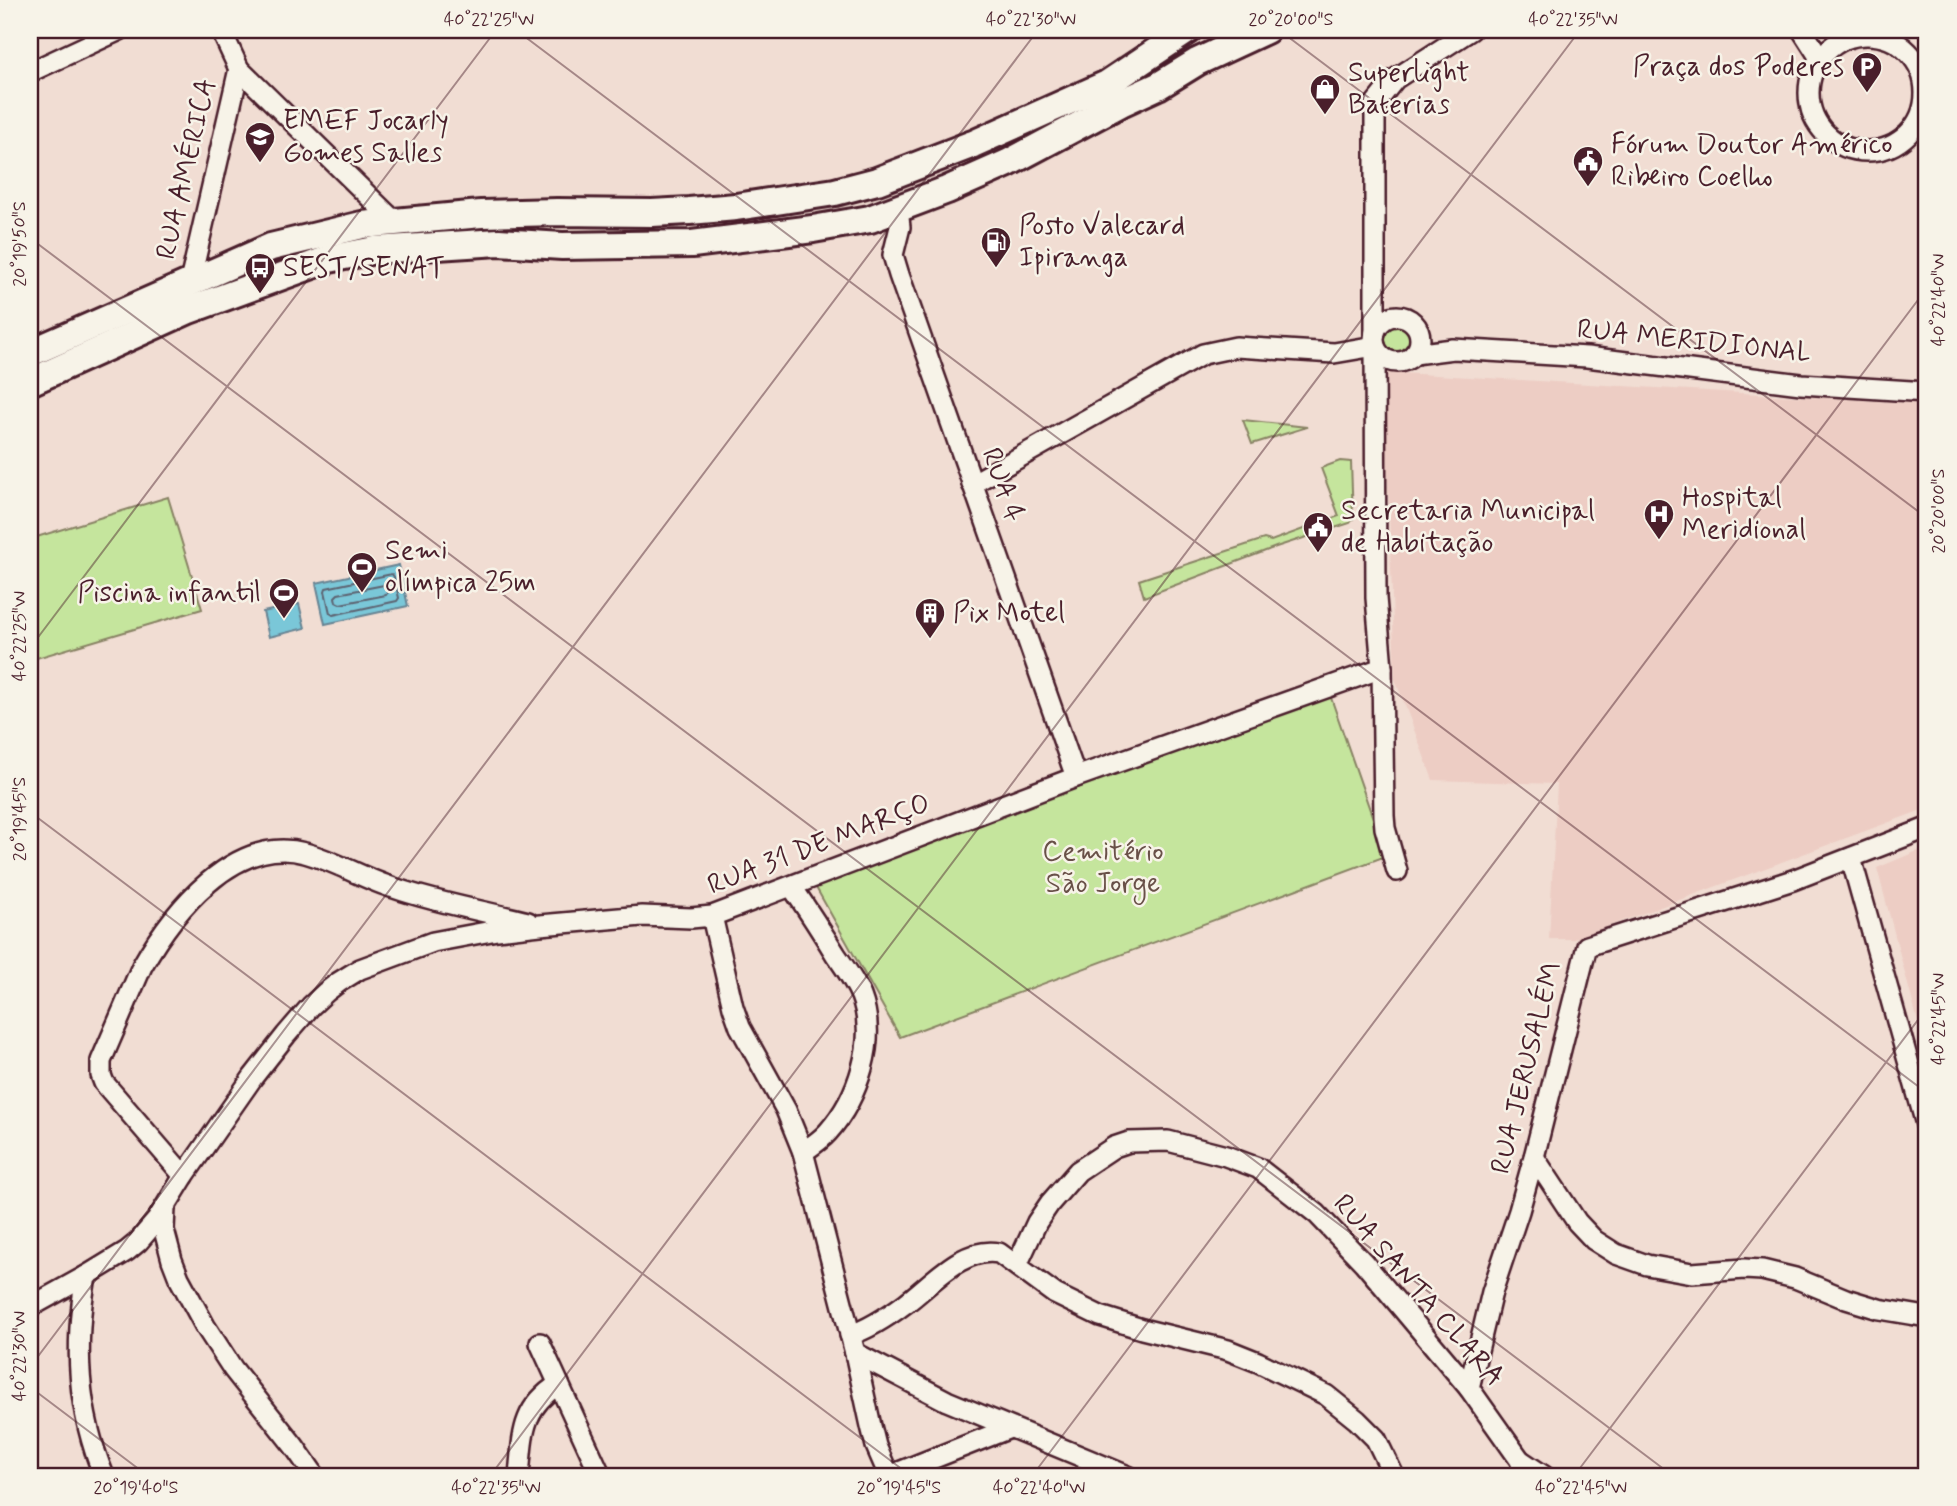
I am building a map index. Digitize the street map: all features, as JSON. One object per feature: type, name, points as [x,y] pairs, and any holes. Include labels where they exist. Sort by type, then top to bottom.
[{"type":"main road","points":[[30,353],[271,247],[334,231],[394,221],[481,214],[652,213],[736,207],[835,192],[877,181],[973,144],[1107,84],[1188,30]]},
{"type":"main road","points":[[30,382],[189,310],[329,259],[374,250],[499,242],[562,246],[692,244],[870,219],[1008,163],[1158,86],[1197,62],[1265,30]]},
{"type":"main road","points":[[898,209],[904,186],[910,178],[973,144]]},
{"type":"street","points":[[30,72],[120,30]]},
{"type":"street","name":"RUA AMÉRICA","points":[[221,30],[239,69],[394,221]]},
{"type":"street","points":[[1397,871],[1384,817],[1382,668],[1376,598],[1375,104],[1395,79],[1471,30]]},
{"type":"street","points":[[1802,30],[1820,58]]},
{"type":"street","points":[[1856,36],[1874,36],[1891,41],[1906,50],[1918,65],[1924,82],[1925,101],[1920,118],[1910,133],[1896,145],[1880,151],[1866,152],[1843,146],[1828,136],[1816,122],[1810,105],[1809,87],[1820,58],[1838,43],[1856,36]]},
{"type":"street","name":"RUA AMÉRICA","points":[[190,282],[239,69]]},
{"type":"street","name":"RUA 4","points":[[898,209],[900,227],[893,255],[1076,777]]},
{"type":"street","points":[[1374,291],[1391,312],[1409,320],[1454,349]]},
{"type":"street","points":[[1392,317],[1409,320],[1420,335],[1418,349],[1414,355],[1404,361],[1393,362],[1383,357],[1375,339],[1381,322],[1392,317]]},
{"type":"street","points":[[972,484],[1203,354],[1236,347],[1334,353],[1375,339]]},
{"type":"street","name":"RUA MERIDIONAL","points":[[1414,355],[1454,349],[1587,357],[1801,383],[1927,392]]},
{"type":"street","name":"RUA 31 DE MARÇO","points":[[30,1307],[86,1276],[138,1242],[157,1220],[184,1176],[253,1077],[286,1035],[311,1006],[339,982],[371,964],[433,942],[497,930],[642,916],[712,916],[1076,777],[1382,668]]},
{"type":"street","name":"RUA JERUSALÉM","points":[[1469,1388],[1492,1292],[1534,1157],[1587,946],[1793,880],[1927,828]]},
{"type":"street","points":[[184,1176],[104,1083],[101,1061],[142,966],[158,940],[201,889],[220,873],[253,855],[279,850],[295,851],[317,857],[396,889],[540,925]]},
{"type":"street","points":[[1851,858],[1927,1128]]},
{"type":"street","points":[[792,887],[852,979],[861,997],[867,1031],[862,1066],[847,1104],[828,1132],[803,1152]]},
{"type":"street","points":[[712,916],[740,1027],[786,1110],[803,1152],[853,1344],[876,1446],[889,1476],[1010,1428]]},
{"type":"street","name":"RUA SANTA CLARA","points":[[1017,1265],[1049,1203],[1079,1171],[1114,1147],[1129,1142],[1168,1142],[1226,1156],[1258,1168],[1317,1214],[1364,1263],[1469,1388],[1520,1468]]},
{"type":"street","points":[[1534,1157],[1577,1222],[1594,1240],[1616,1254],[1647,1265],[1692,1273],[1728,1269],[1762,1270],[1795,1278],[1846,1299],[1927,1317]]},
{"type":"street","points":[[164,1206],[164,1230],[172,1260],[205,1326],[233,1369],[315,1476]]},
{"type":"street","points":[[853,1344],[858,1332],[898,1309],[950,1269],[978,1254],[990,1251],[999,1253],[1055,1294],[1100,1316],[1228,1350],[1326,1395],[1376,1439],[1394,1476]]},
{"type":"street","points":[[86,1276],[81,1306],[81,1393],[86,1422],[104,1476]]},
{"type":"street","points":[[540,1343],[601,1476]]},
{"type":"street","points":[[853,1344],[914,1385],[1119,1474]]},
{"type":"street","points":[[519,1476],[524,1430],[529,1415],[543,1394],[559,1384]]},
{"type":"street","points":[[1520,1468],[1544,1476]]},
{"type":"shaded area","name":"Hospital Meridional","points":[[1384,372],[1927,404],[1927,724],[1922,810],[1574,939],[1549,939],[1557,784],[1433,780],[1395,679]]},
{"type":"shaded area","points":[[1927,847],[1927,1056],[1877,868]]},
{"type":"green space","points":[[1397,317],[1412,324],[1419,339],[1412,354],[1397,361],[1382,354],[1375,339],[1382,324]]},
{"type":"green space","points":[[1243,420],[1307,427],[1252,444]]},
{"type":"green space","points":[[1340,461],[1351,462],[1353,519],[1350,523],[1276,547],[1144,597],[1139,580],[1264,539],[1271,541],[1339,516],[1321,468]]},
{"type":"green space","points":[[168,497],[202,609],[30,660],[30,539]]},
{"type":"green space","name":"Cemitério São Jorge","points":[[1329,692],[1386,856],[900,1037],[814,884]]},
{"type":"water","name":"Semi olímpica 25m","points":[[399,565],[408,606],[325,624],[316,583]]},
{"type":"water","name":"Piscina infantil","points":[[299,604],[305,628],[269,637],[263,612]]},
{"type":"place","name":"Praça dos Poderes","points":[[1867,94]]},
{"type":"place","name":"Superlight Baterias","points":[[1325,116]]},
{"type":"place","name":"EMEF Jocarly Gomes Salles","points":[[260,164]]},
{"type":"place","name":"Fórum Doutor Américo Ribeiro Coelho","points":[[1588,188]]},
{"type":"place","name":"Posto Valecard Ipiranga","points":[[996,269]]},
{"type":"place","name":"SEST/SENAT","points":[[260,295]]},
{"type":"place","name":"Hospital Meridional","points":[[1659,541]]},
{"type":"place","name":"Secretaria Municipal de Habitação","points":[[1318,554]]},
{"type":"place","name":"Semi olímpica 25m","points":[[362,594]]},
{"type":"place","name":"Piscina infantil","points":[[284,620]]},
{"type":"place","name":"Pix Motel","points":[[930,640]]}]
